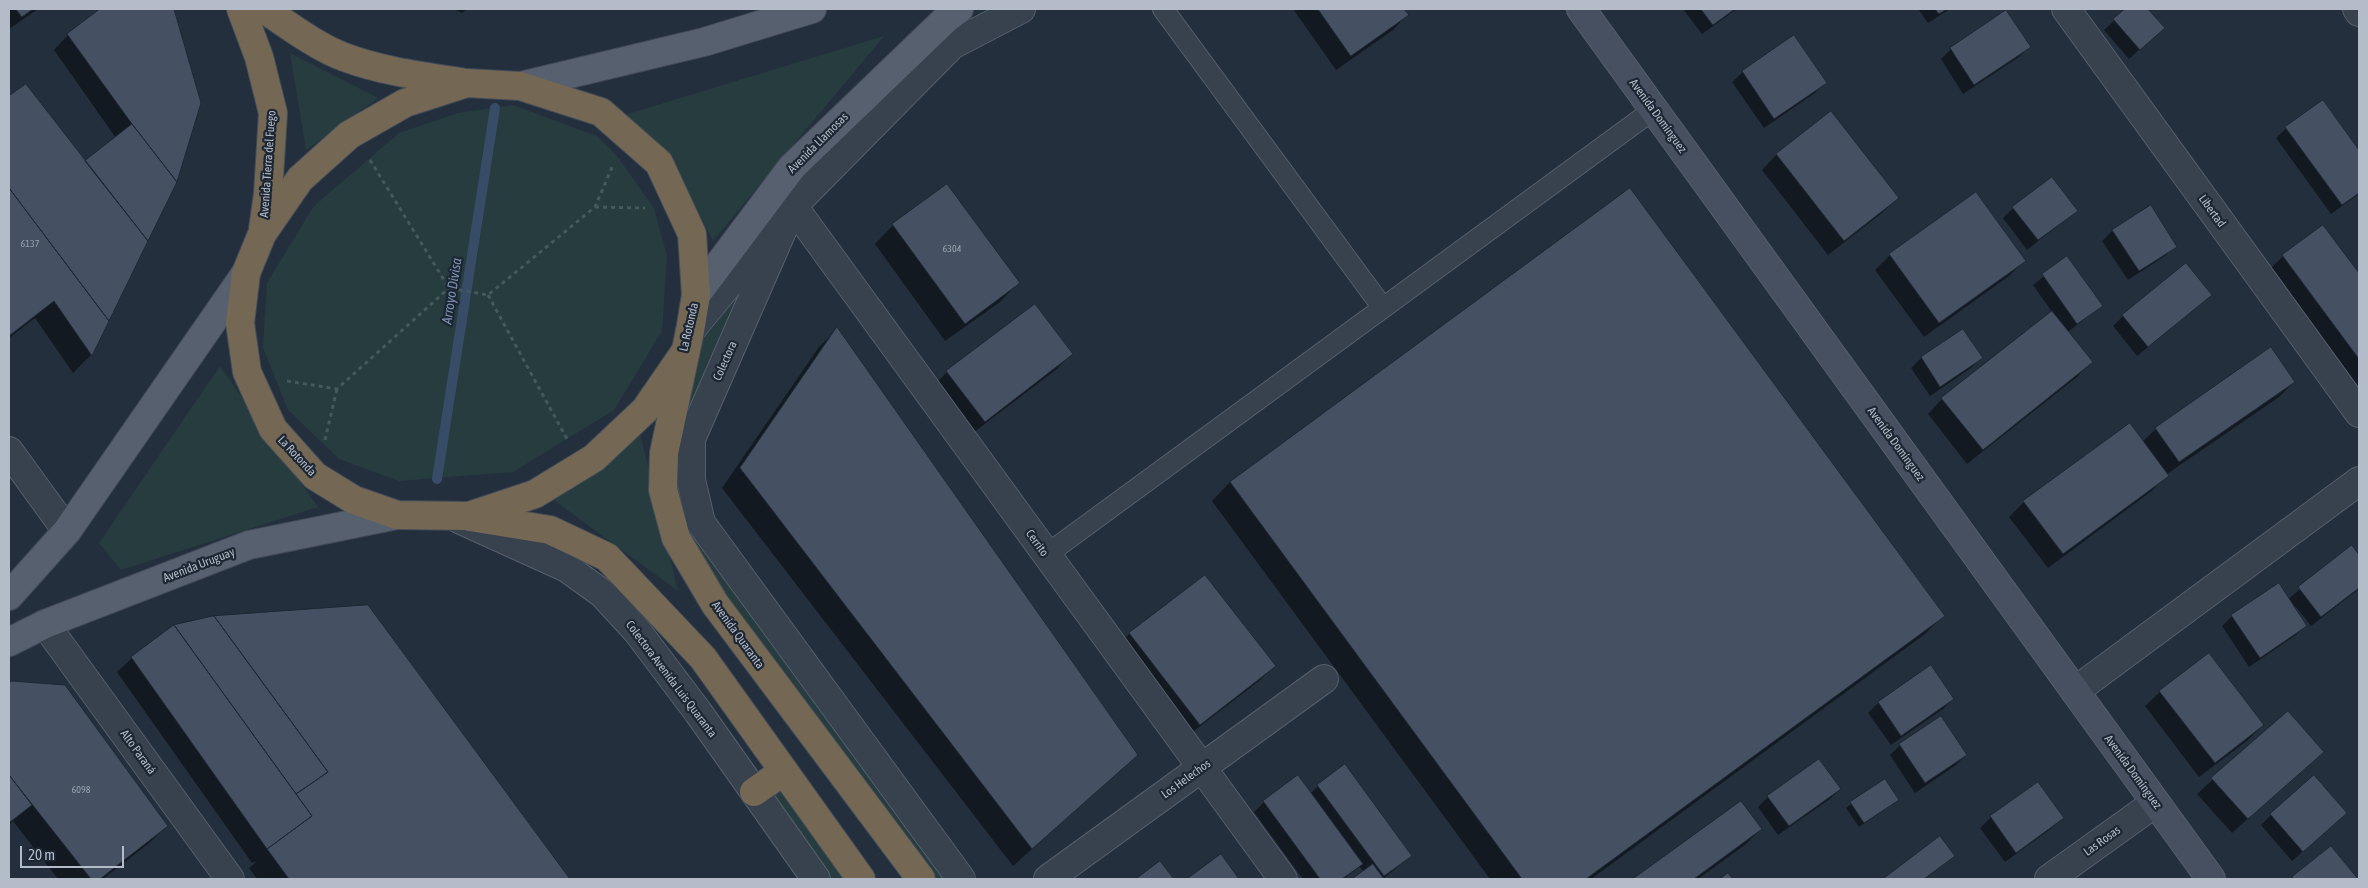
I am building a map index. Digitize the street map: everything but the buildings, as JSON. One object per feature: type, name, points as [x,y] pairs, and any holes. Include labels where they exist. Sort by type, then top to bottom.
[{"type":"highway","name":"Avenida Tierra del Fuego","points":[[241,9],[259,57],[273,113],[268,194],[262,234]]},
{"type":"highway","points":[[264,9],[294,29],[342,56],[401,73],[467,84]]},
{"type":"highway","name":"La Rotonda","points":[[467,84],[520,86],[601,112],[659,163],[692,234],[696,295],[688,341],[646,410],[594,458],[535,494],[462,517],[397,515],[354,500],[315,476],[273,429],[247,372],[240,322],[246,274],[262,234],[300,179],[349,135],[405,103],[467,84]]},
{"type":"highway","name":"Avenida Quaranta","points":[[688,341],[664,453],[663,490],[676,538],[715,604],[921,879]]},
{"type":"highway","points":[[462,517],[550,530],[607,557],[703,658],[861,879]]},
{"type":"highway","points":[[754,792],[784,770]]},
{"type":"main road","points":[[520,86],[704,42],[812,9]]},
{"type":"main road","name":"Avenida Llamosas","points":[[696,295],[792,167],[946,19],[959,9]]},
{"type":"main road","name":"Avenida Domínguez","points":[[1581,9],[2211,879]]},
{"type":"main road","points":[[9,596],[68,531],[246,274]]},
{"type":"main road","name":"Avenida Uruguay","points":[[9,642],[46,624],[249,545],[397,515]]},
{"type":"street","name":"Colectora","points":[[688,341],[793,206],[952,45],[1021,9]]},
{"type":"street","name":"Libertad","points":[[2066,9],[2359,413]]},
{"type":"street","name":"Colectora","points":[[793,206],[691,439],[690,480],[701,523],[961,879]]},
{"type":"street","name":"Cerrito","points":[[793,206],[1283,879]]},
{"type":"street","points":[[9,451],[68,531]]},
{"type":"street","points":[[2075,691],[2359,481]]},
{"type":"street","name":"Colectora Avenida Luis Quaranta","points":[[462,517],[567,568],[603,594],[637,631],[816,879]]},
{"type":"street","name":"Alto Paraná","points":[[46,624],[230,879]]},
{"type":"street","name":"Los Helechos","points":[[1048,879],[1324,679]]},
{"type":"street","name":"Las Rosas","points":[[2049,879],[2155,803]]},
{"type":"lane","points":[[1162,9],[1383,308]]},
{"type":"lane","points":[[1046,555],[1653,110]]},
{"type":"path","points":[[349,135],[370,159],[449,288],[488,294],[595,207],[613,164]]},
{"type":"path","points":[[315,476],[338,389],[449,288]]},
{"type":"path","points":[[488,294],[566,439],[594,458]]},
{"type":"path","points":[[247,372],[276,379],[338,389]]},
{"type":"green space","points":[[884,36],[713,241],[692,199],[661,150],[618,117]]},
{"type":"green space","points":[[290,53],[378,98],[306,150]]},
{"type":"green space","points":[[513,105],[597,136],[617,156],[654,208],[667,256],[662,331],[614,410],[513,472],[399,481],[339,459],[288,410],[263,348],[267,283],[313,207],[399,133],[458,113]]},
{"type":"green space","points":[[744,289],[683,439],[693,528],[951,879],[933,879],[739,621],[684,534],[674,441],[694,349]]},
{"type":"green space","points":[[220,366],[318,507],[121,570],[99,543]]},
{"type":"green space","points":[[640,433],[678,591],[548,496]]},
{"type":"green space","points":[[784,787],[850,879],[830,879],[771,795]]},
{"type":"waterway","name":"Arroyo Divisa","points":[[437,479],[495,108]]}]
